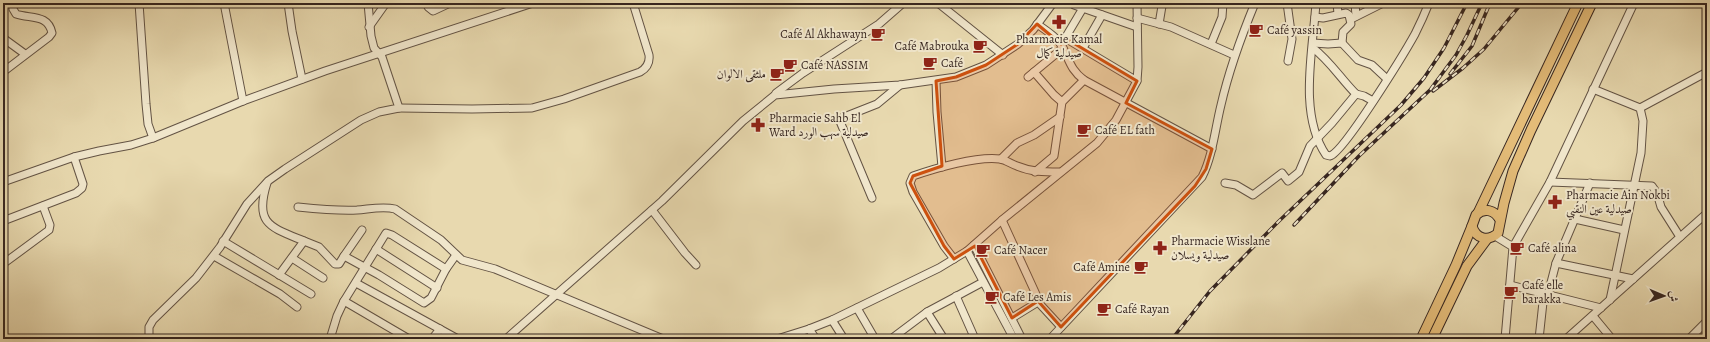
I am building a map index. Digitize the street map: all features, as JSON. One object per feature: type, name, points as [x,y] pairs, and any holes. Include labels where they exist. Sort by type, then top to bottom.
[{"type":"main road","points":[[1421,339],[1456,264],[1472,226],[1473,218],[1478,213],[1578,3]]},
{"type":"main road","points":[[1432,339],[1468,266],[1491,237],[1500,229],[1500,220],[1508,186],[1516,164],[1592,3]]},
{"type":"main road","points":[[1478,213],[1483,211],[1492,211],[1500,220]]},
{"type":"main road","points":[[1472,226],[1473,230],[1479,236],[1491,237]]},
{"type":"street","points":[[3,72],[52,35],[52,30],[47,22],[42,19],[16,14],[13,9],[14,3]]},
{"type":"street","points":[[139,3],[148,124],[153,138]]},
{"type":"street","points":[[224,3],[243,101]]},
{"type":"street","points":[[288,3],[302,79]]},
{"type":"street","points":[[368,3],[369,27],[374,48],[382,57],[398,108]]},
{"type":"street","points":[[369,27],[386,3]]},
{"type":"street","points":[[427,3],[429,9],[433,10],[450,3]]},
{"type":"street","points":[[3,182],[74,157],[131,145],[153,138],[243,101],[302,79],[533,3]]},
{"type":"street","points":[[149,339],[149,327],[153,320],[196,278],[214,256],[247,204],[268,181],[285,169],[361,120],[379,112],[398,108],[532,108],[564,99],[640,72],[646,68],[649,54],[633,3]]},
{"type":"street","points":[[506,339],[652,210],[743,121],[803,72],[879,24],[903,3]]},
{"type":"street","points":[[938,3],[1003,55]]},
{"type":"street","points":[[775,95],[828,89],[900,85],[956,77],[971,72],[1003,55],[1018,44],[1037,24],[1053,3]]},
{"type":"street","points":[[777,339],[788,337],[832,320],[924,277],[954,259],[967,251],[1059,172],[1097,143],[1108,131],[1126,103],[1137,81],[1136,3]]},
{"type":"street","points":[[1158,24],[1162,6],[1166,3]]},
{"type":"street","points":[[1211,44],[1222,17],[1223,3]]},
{"type":"street","points":[[1050,339],[1195,186],[1206,169],[1234,55],[1255,3]]},
{"type":"street","points":[[1287,3],[1292,39],[1288,61]]},
{"type":"street","points":[[1316,3],[1310,108],[1317,137],[1326,155],[1333,155],[1342,146],[1373,101],[1415,33],[1429,3]]},
{"type":"street","points":[[1337,3],[1338,14]]},
{"type":"street","points":[[1355,3],[1353,18],[1351,24],[1343,32],[1342,43],[1358,60],[1372,66],[1387,79]]},
{"type":"street","points":[[1353,18],[1383,3]]},
{"type":"street","points":[[1505,339],[1513,247],[1550,182],[1634,3]]},
{"type":"street","points":[[1074,5],[1137,27]]},
{"type":"street","points":[[1028,77],[1062,46],[1065,38],[1083,8]]},
{"type":"street","points":[[1315,17],[1323,18],[1347,13],[1353,18]]},
{"type":"street","points":[[1083,48],[1102,16]]},
{"type":"street","points":[[1137,18],[1171,27],[1234,55]]},
{"type":"street","points":[[1037,24],[1054,37],[1062,46],[1074,72],[1084,80],[1212,149]]},
{"type":"street","points":[[3,38],[25,54]]},
{"type":"street","points":[[1065,38],[1137,81]]},
{"type":"street","points":[[1313,46],[1342,43]]},
{"type":"street","points":[[1313,46],[1356,94],[1373,101]]},
{"type":"street","points":[[1034,72],[1062,102]]},
{"type":"street","points":[[1640,108],[1707,72]]},
{"type":"street","points":[[1036,172],[1054,156],[1062,102],[1084,80]]},
{"type":"street","points":[[936,81],[942,166]]},
{"type":"street","points":[[872,198],[839,119],[877,104],[900,85]]},
{"type":"street","points":[[1593,89],[1640,108]]},
{"type":"street","points":[[1225,183],[1236,185],[1253,195],[1282,173],[1288,181],[1299,172],[1310,146],[1317,137],[1332,124],[1356,94]]},
{"type":"street","points":[[1610,300],[1624,230],[1642,153],[1643,121],[1640,108]]},
{"type":"street","points":[[1001,159],[1017,143],[1060,117]]},
{"type":"street","points":[[3,221],[76,193],[82,188],[81,176],[74,157]]},
{"type":"street","points":[[954,259],[933,228],[910,183],[913,176],[942,166],[972,160],[1001,159],[1017,167],[1036,172],[1059,172]]},
{"type":"street","points":[[268,181],[262,204],[264,218],[268,224],[319,247],[335,264],[338,264],[362,230]]},
{"type":"street","points":[[1550,182],[1648,185],[1655,188],[1661,207],[1680,237]]},
{"type":"street","points":[[1539,339],[1546,294],[1556,263],[1590,183]]},
{"type":"street","points":[[3,264],[50,230],[50,225],[43,206]]},
{"type":"street","points":[[298,207],[326,210],[394,209],[441,240],[456,255],[465,261],[495,269],[663,339]]},
{"type":"street","points":[[652,210],[696,265]]},
{"type":"street","points":[[1566,339],[1707,213]]},
{"type":"street","points":[[1575,219],[1624,230]]},
{"type":"street","points":[[1002,220],[1040,303],[1061,327]]},
{"type":"street","points":[[330,339],[337,316],[344,301],[384,235],[388,233],[446,269]]},
{"type":"street","points":[[1491,237],[1513,247]]},
{"type":"street","points":[[279,274],[304,241]]},
{"type":"street","points":[[224,242],[311,294]]},
{"type":"street","points":[[974,245],[1022,339]]},
{"type":"street","points":[[376,249],[437,288]]},
{"type":"street","points":[[967,251],[1014,339]]},
{"type":"street","points":[[344,256],[424,303],[429,300],[437,288],[446,269],[456,255]]},
{"type":"street","points":[[214,256],[280,294],[297,306]]},
{"type":"street","points":[[292,258],[323,278]]},
{"type":"street","points":[[1556,263],[1633,279]]},
{"type":"street","points":[[891,339],[927,312],[983,282]]},
{"type":"street","points":[[356,283],[458,339]]},
{"type":"street","points":[[1510,285],[1601,308]]},
{"type":"street","points":[[956,296],[975,339]]},
{"type":"street","points":[[344,301],[409,339]]},
{"type":"street","points":[[1012,318],[1035,303],[1040,303]]},
{"type":"street","points":[[857,308],[874,339]]},
{"type":"street","points":[[927,312],[944,339]]},
{"type":"street","points":[[1592,316],[1612,339]]},
{"type":"street","points":[[832,320],[844,339]]},
{"type":"street","points":[[1689,339],[1707,321]]},
{"type":"street","points":[[432,339],[440,329]]},
{"type":"street","points":[[809,329],[816,339]]},
{"type":"highlighted area","points":[[1037,24],[1061,44],[1065,38],[1137,81],[1126,103],[1212,149],[1206,169],[1195,186],[1061,327],[1038,301],[1012,318],[975,246],[954,259],[944,246],[910,183],[913,176],[942,166],[936,81],[956,77],[986,65],[1018,44]]},
{"type":"railway","points":[[1172,339],[1210,291],[1279,221],[1401,105],[1424,78],[1444,48],[1467,3]]},
{"type":"railway","points":[[1294,225],[1359,156],[1430,90],[1456,55],[1482,3]]},
{"type":"railway","points":[[1450,74],[1472,46],[1490,3]]},
{"type":"railway","points":[[1433,91],[1463,68],[1484,49],[1522,3]]},
{"type":"place","name":"Pharmacie Kamal صيدلية كمال","points":[[1059,22]]},
{"type":"place","name":"Café yassin","points":[[1256,30]]},
{"type":"place","name":"Café Al Akhawayn","points":[[878,34]]},
{"type":"place","name":"Café Mabrouka","points":[[980,46]]},
{"type":"place","name":"Café","points":[[930,63]]},
{"type":"place","name":"Café NASSIM","points":[[790,65]]},
{"type":"place","name":"ملثقى الالوان","points":[[777,74]]},
{"type":"place","name":"Pharmacie Sahb El Ward صيدلية سهب الورد","points":[[758,125]]},
{"type":"place","name":"Café EL fath","points":[[1084,130]]},
{"type":"place","name":"Pharmacie Ain Nokbi صيدلية عين النقبي","points":[[1555,202]]},
{"type":"place","name":"Pharmacie Wisslane صيدلية ويسلان","points":[[1160,248]]},
{"type":"place","name":"Café alina","points":[[1517,248]]},
{"type":"place","name":"Café Nacer","points":[[983,250]]},
{"type":"place","name":"Café Amine","points":[[1141,267]]},
{"type":"place","name":"Café elle barakka","points":[[1511,292]]},
{"type":"place","name":"Café Les Amis","points":[[992,297]]},
{"type":"place","name":"Café Rayan","points":[[1104,309]]}]
